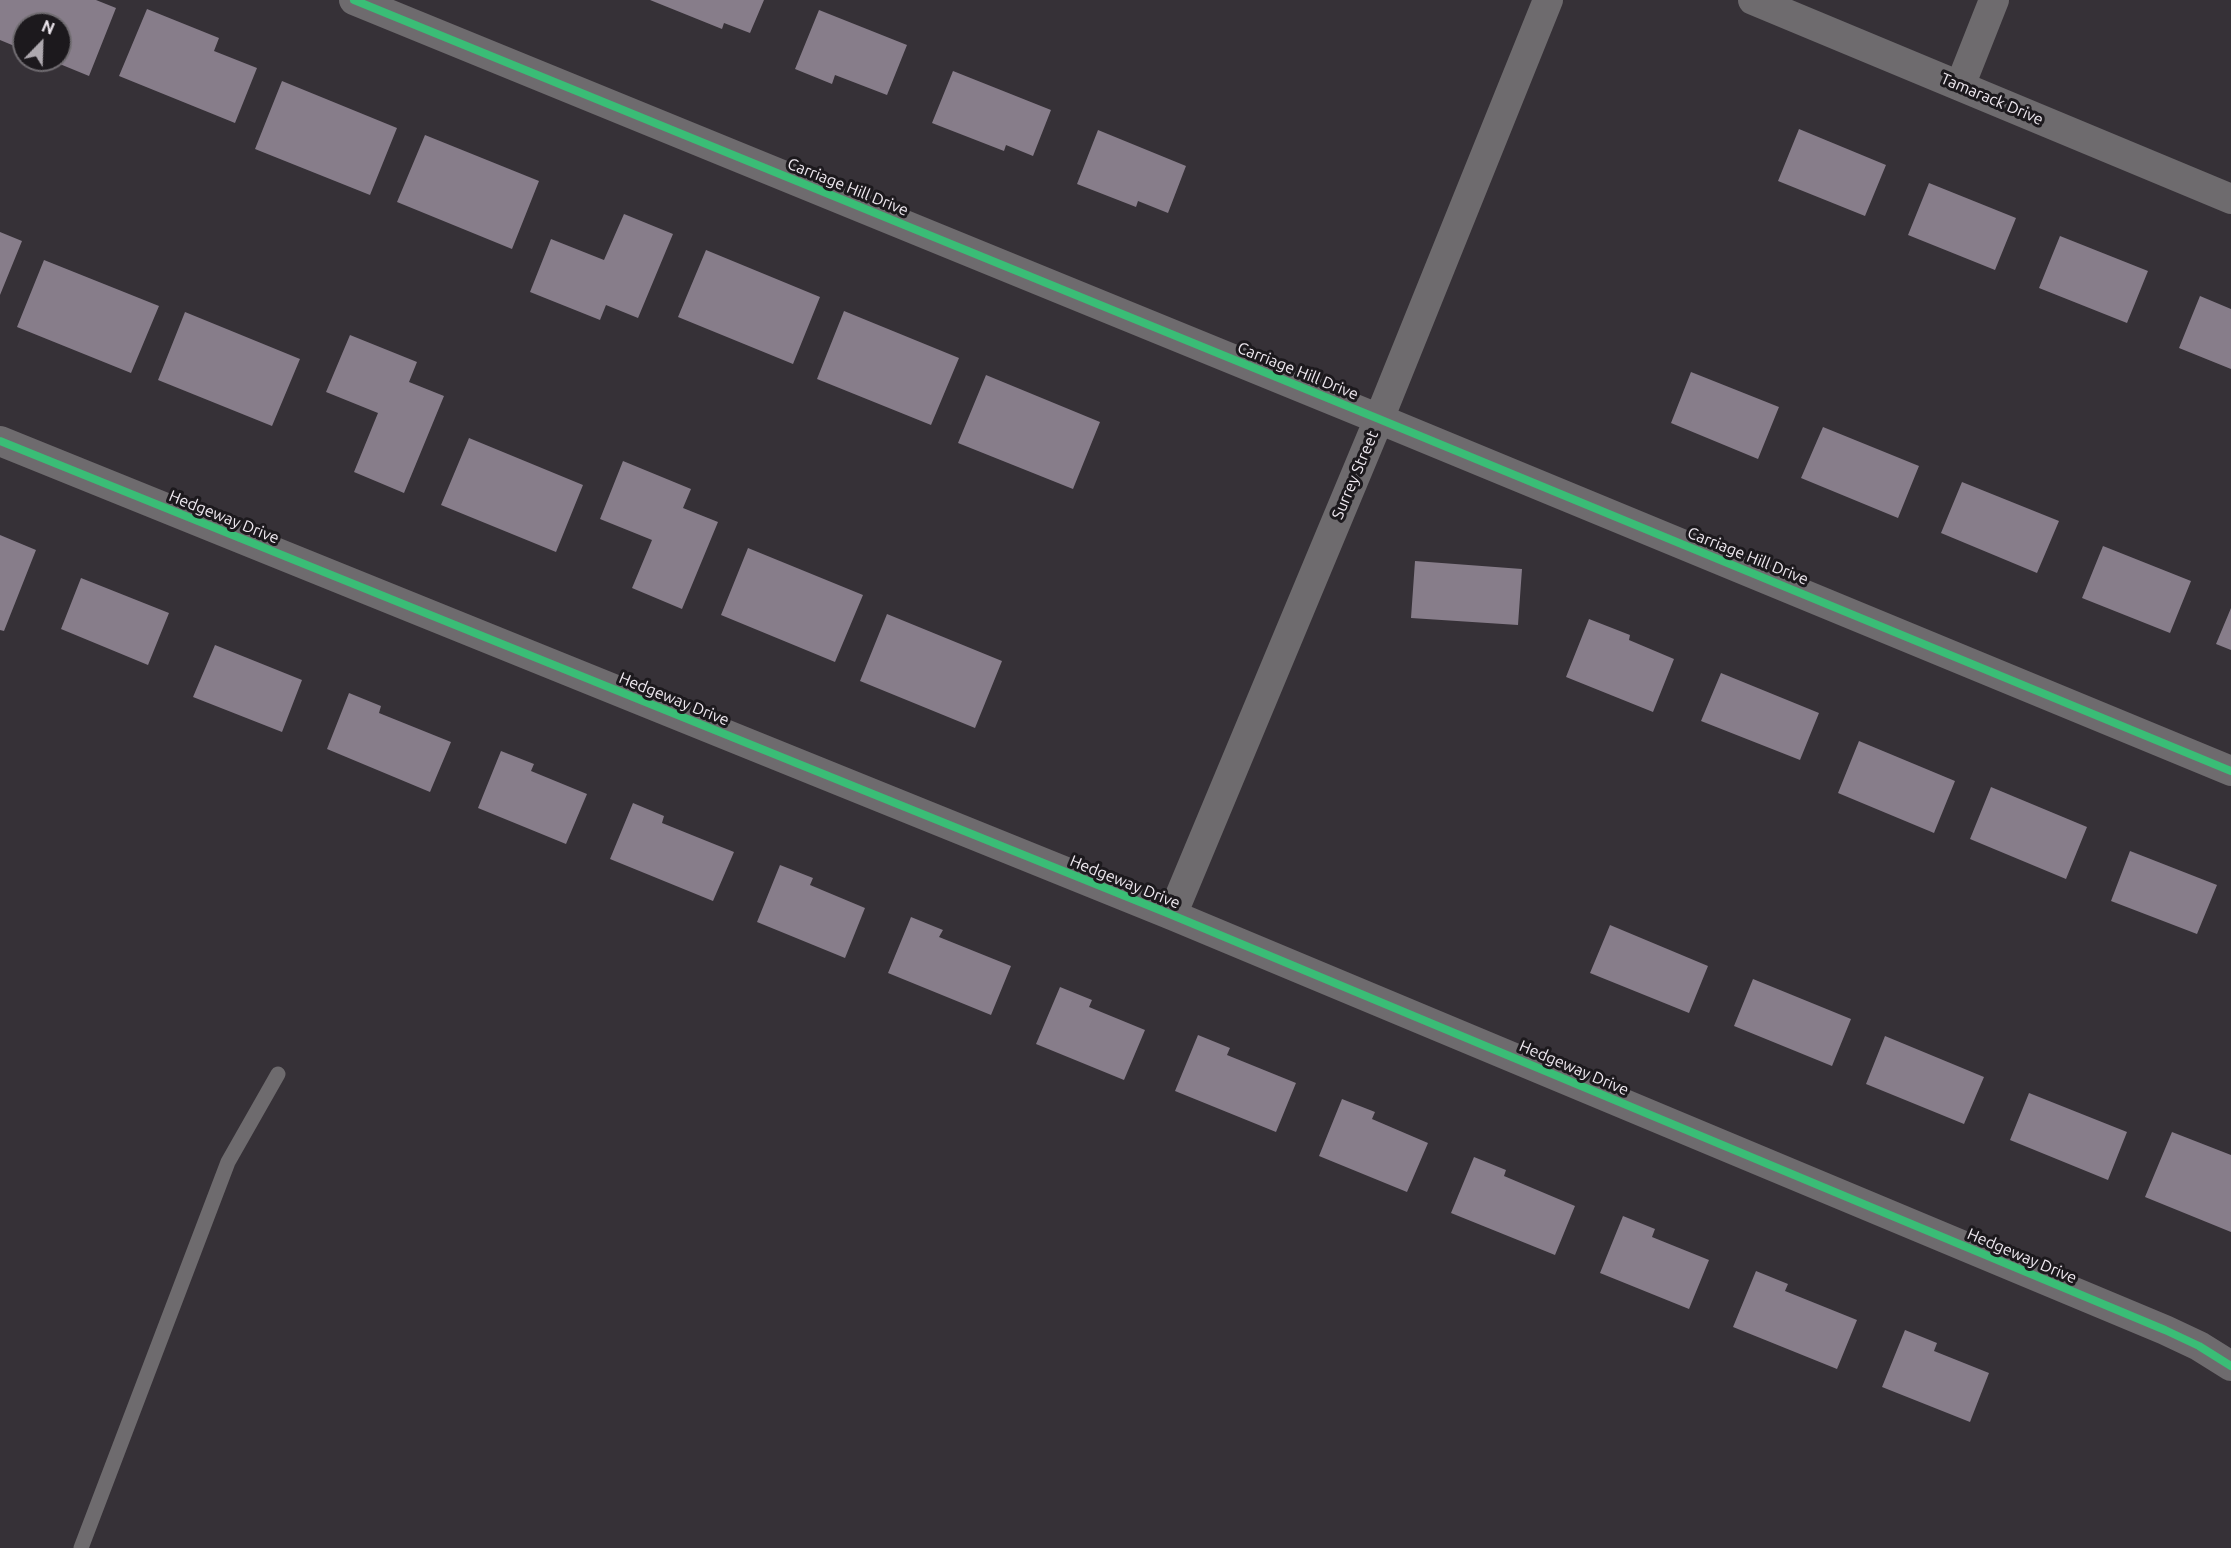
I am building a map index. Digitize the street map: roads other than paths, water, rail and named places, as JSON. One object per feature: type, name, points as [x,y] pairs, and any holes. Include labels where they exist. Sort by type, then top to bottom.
[{"type":"street","name":"Carriage Hill Drive","points":[[354,0],[1379,418],[2231,771]]},
{"type":"street","name":"Surrey Street","points":[[1172,915],[1379,418],[1548,0]]},
{"type":"street","name":"Tamarack Drive","points":[[1753,0],[2231,199]]},
{"type":"street","points":[[1960,86],[1994,0]]},
{"type":"street","name":"Hedgeway Drive","points":[[0,441],[1172,915],[2165,1330],[2199,1346],[2231,1366]]},
{"type":"lane","points":[[81,1548],[228,1162],[278,1074]]}]
